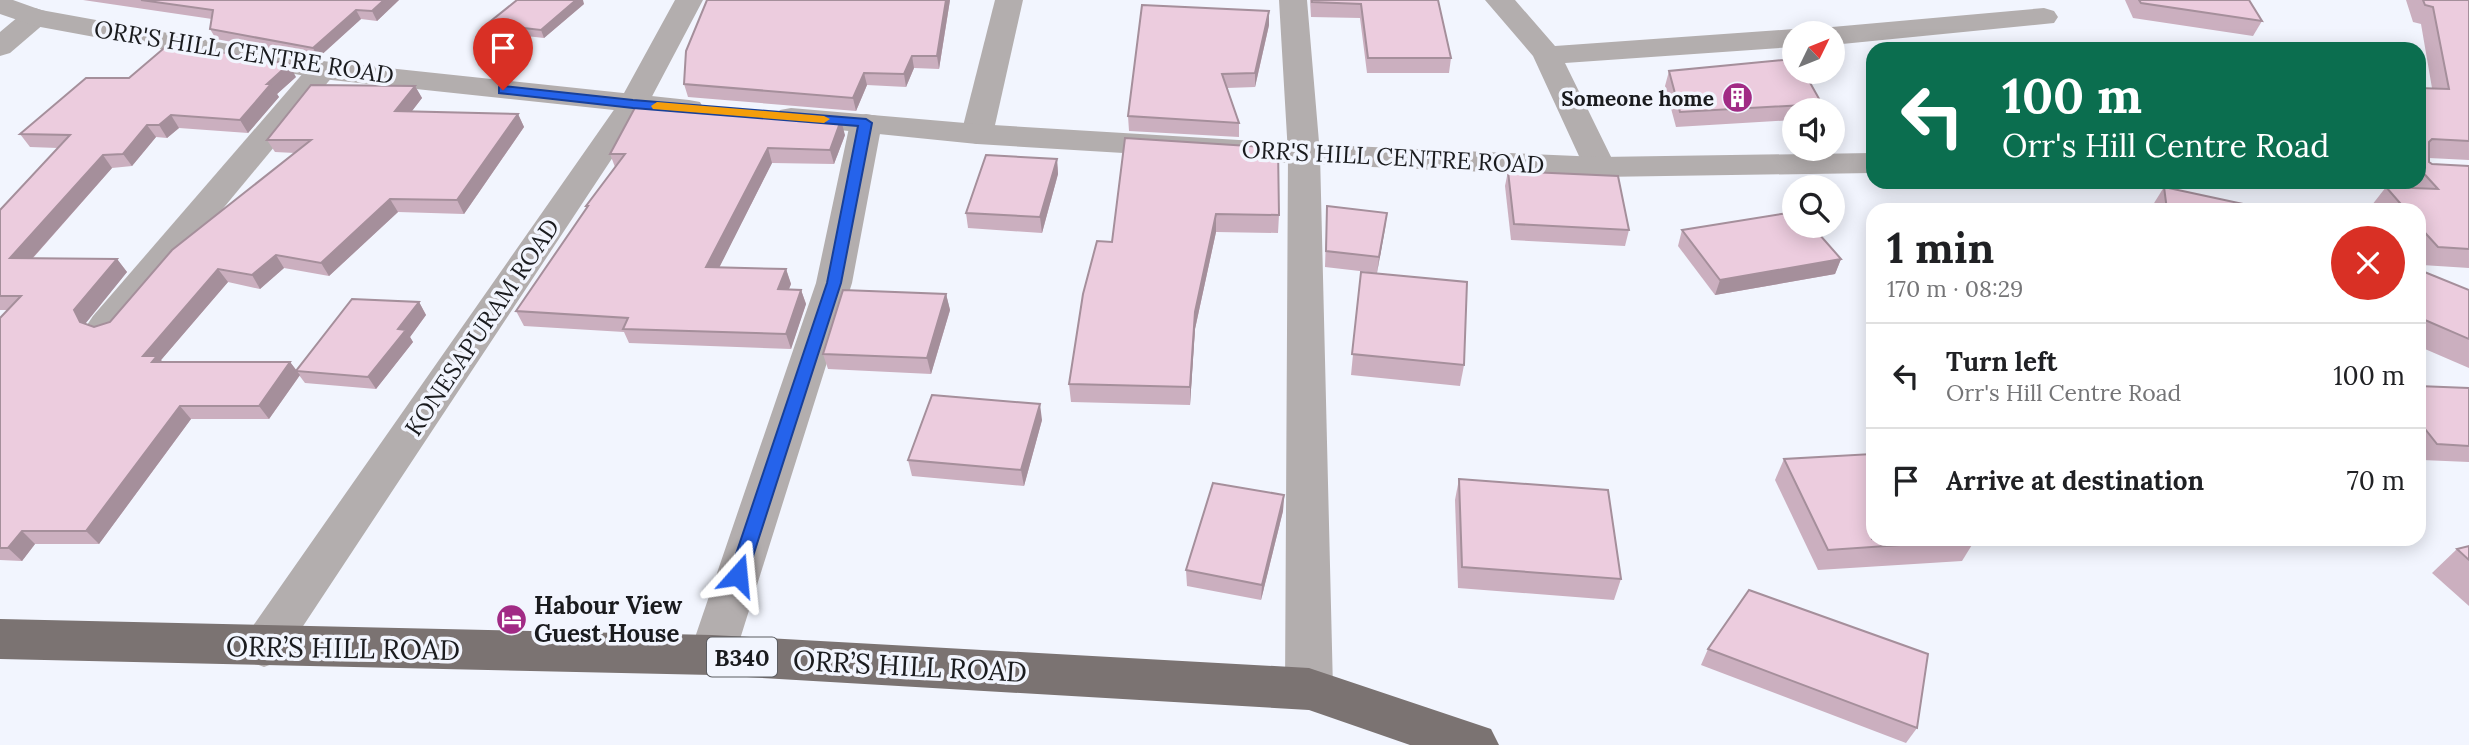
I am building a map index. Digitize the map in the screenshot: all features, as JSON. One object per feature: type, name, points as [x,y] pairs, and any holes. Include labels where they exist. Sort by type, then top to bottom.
[{"type":"main road","name":"ORR’S HILL ROAD","points":[[0,639],[712,655],[1309,689],[1474,745]]},
{"type":"street","name":"KONESAPURAM ROAD","points":[[264,647],[633,104],[689,0]]},
{"type":"street","points":[[977,134],[1009,0]]},
{"type":"street","points":[[1293,0],[1304,154],[1309,689]]},
{"type":"street","points":[[1499,0],[1525,26],[1547,55],[1600,167]]},
{"type":"street","name":"ORR'S HILL CENTRE ROAD","points":[[0,5],[35,17],[321,70],[715,111]]},
{"type":"street","points":[[0,47],[35,17]]},
{"type":"street","points":[[1845,35],[2044,17]]},
{"type":"street","points":[[1547,55],[1782,39]]},
{"type":"street","points":[[106,325],[321,70]]},
{"type":"street","name":"ORR'S HILL CENTRE ROAD","points":[[756,114],[977,134],[1304,154],[1600,167],[1866,163]]},
{"type":"street","points":[[712,655],[834,283],[866,123]]},
{"type":"building","points":[[141,0],[384,0],[372,11],[356,10],[313,48],[210,29],[213,10]]},
{"type":"building","points":[[517,0],[576,0],[541,30],[487,24]]},
{"type":"building","points":[[707,0],[946,0],[937,56],[912,56],[904,74],[864,73],[853,98],[684,84],[686,51]]},
{"type":"building","points":[[1312,0],[1438,0],[1451,58],[1368,58],[1361,4]]},
{"type":"building","points":[[2139,0],[2249,0],[2262,21],[2141,3]]},
{"type":"building","points":[[2423,0],[2469,0],[2469,141],[2432,139],[2429,142],[2429,162],[2469,166],[2469,249],[2438,247],[2426,234],[2426,203],[2400,203],[2388,189],[2438,189],[2426,176],[2426,88],[2449,89],[2433,7],[2425,5]]},
{"type":"building","points":[[1142,5],[1269,11],[1255,73],[1222,74],[1239,123],[1128,116]]},
{"type":"building","points":[[170,43],[289,64],[267,84],[271,84],[240,120],[171,115],[159,125],[147,125],[123,154],[103,155],[10,258],[117,259],[74,310],[80,322],[94,327],[110,322],[172,250],[311,140],[267,140],[311,85],[415,86],[395,111],[518,114],[457,200],[390,199],[321,263],[276,255],[252,275],[218,269],[143,356],[157,356],[152,362],[290,362],[259,406],[180,406],[86,531],[22,531],[8,548],[0,548],[0,318],[21,296],[0,296],[0,210],[70,135],[20,134],[86,78],[129,78]]},
{"type":"building","points":[[1782,60],[1782,84],[1811,84],[1819,98],[1782,98],[1782,106],[1680,112],[1669,71]]},
{"type":"building","points":[[638,102],[841,120],[830,150],[768,148],[706,267],[786,269],[778,289],[801,290],[786,334],[623,329],[628,318],[516,311],[586,206],[625,154],[610,154]]},
{"type":"building","points":[[1125,138],[1278,148],[1279,215],[1216,214],[1195,312],[1190,387],[1069,384],[1083,294],[1097,241],[1112,242]]},
{"type":"building","points":[[986,155],[1057,159],[1040,217],[966,213]]},
{"type":"building","points":[[1508,171],[1618,176],[1629,230],[1514,224]]},
{"type":"building","points":[[2164,189],[2238,203],[2166,203]]},
{"type":"building","points":[[1327,206],[1387,213],[1379,257],[1326,251]]},
{"type":"building","points":[[1782,214],[1782,238],[1823,238],[1841,259],[1720,280],[1682,230]]},
{"type":"building","points":[[1361,272],[1467,282],[1464,365],[1352,354]]},
{"type":"building","points":[[2426,273],[2469,290],[2469,339],[2426,320]]},
{"type":"building","points":[[843,290],[946,294],[927,358],[823,354]]},
{"type":"building","points":[[352,299],[419,302],[398,329],[406,330],[368,377],[296,371]]},
{"type":"building","points":[[2426,386],[2469,388],[2469,446],[2437,444],[2426,430]]},
{"type":"building","points":[[932,395],[1040,404],[1021,470],[908,460]]},
{"type":"building","points":[[1866,454],[1866,546],[1887,546],[1828,550],[1784,459]]},
{"type":"building","points":[[1459,479],[1608,490],[1621,579],[1462,567]]},
{"type":"building","points":[[1213,483],[1284,495],[1262,585],[1186,570]]},
{"type":"building","points":[[2469,546],[2469,560],[2457,549]]},
{"type":"building","points":[[1749,590],[1928,654],[1917,728],[1708,649]]},
{"type":"slow traffic","points":[[657,106],[824,119]]},
{"type":"place","name":"Someone home","points":[[1737,98]]},
{"type":"place","name":"Habour View Guest House","points":[[511,619]]},
{"type":"route","points":[[503,90],[633,104],[866,123],[834,283],[738,575]]}]
